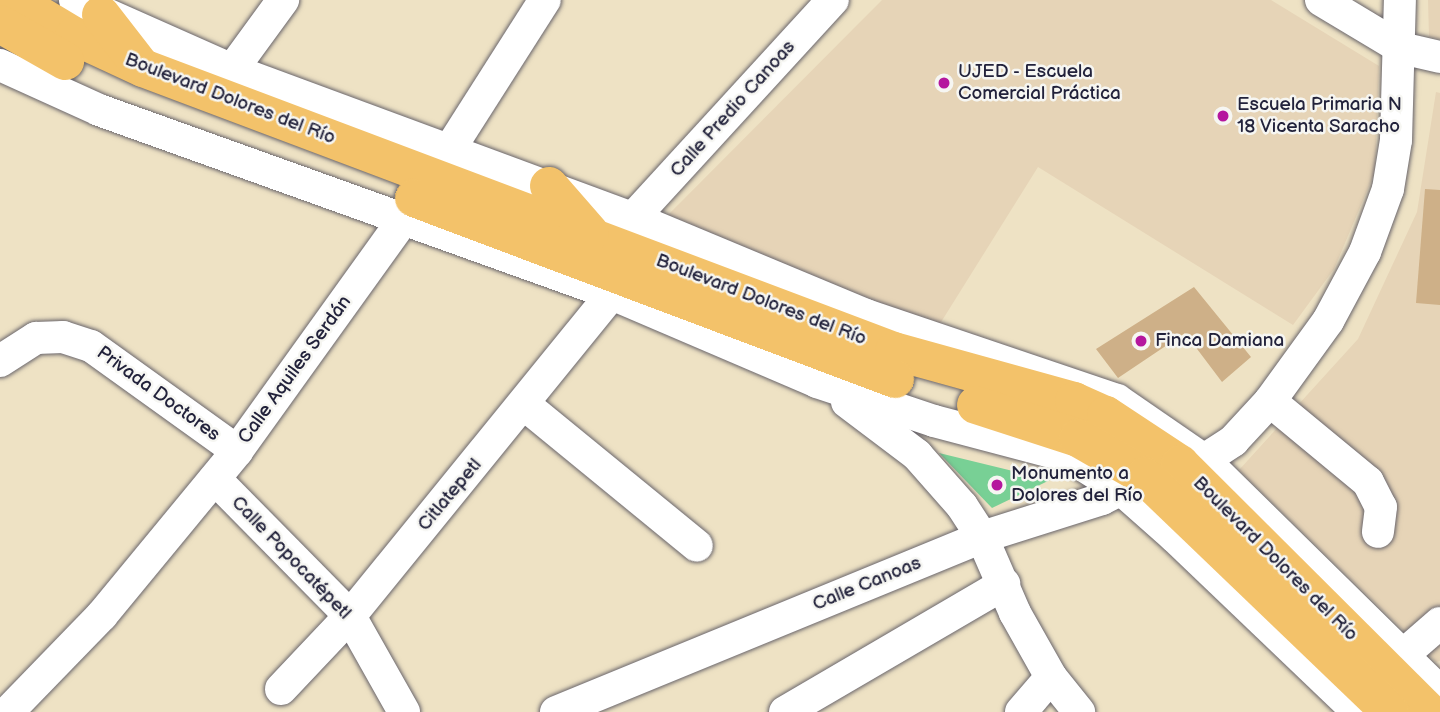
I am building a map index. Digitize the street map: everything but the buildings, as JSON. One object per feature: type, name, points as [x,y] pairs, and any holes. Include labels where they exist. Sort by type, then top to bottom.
[{"type":"main road","name":"Boulevard Dolores del Río","points":[[14,0],[74,36],[143,68],[836,358],[957,400],[1036,421],[1114,456],[1133,483],[1390,712]]},
{"type":"main road","points":[[88,8],[143,68]]},
{"type":"main road","name":"Boulevard Dolores del Río","points":[[0,24],[126,90],[591,235],[942,368],[1074,401],[1192,462],[1434,687]]},
{"type":"main road","points":[[549,186],[591,235]]},
{"type":"main road","points":[[1018,365],[1074,401]]},
{"type":"street","points":[[232,70],[283,0]]},
{"type":"street","name":"Calle Aquiles Serdán","points":[[8,712],[102,615],[237,451],[427,186],[545,0]]},
{"type":"street","name":"Calle Predio Canoas","points":[[633,219],[833,0]]},
{"type":"street","points":[[1321,0],[1401,48],[1440,57]]},
{"type":"street","name":"Calle Canoas","points":[[556,712],[982,537],[1192,462],[1233,442],[1270,401],[1328,321],[1365,252],[1388,189],[1396,140],[1401,48],[1400,0]]},
{"type":"street","points":[[88,8],[232,70],[612,294],[817,382],[934,421],[1049,450],[1133,483],[1358,712]]},
{"type":"street","points":[[0,65],[99,110],[427,186],[549,186],[866,315],[1118,400],[1192,462],[1403,655],[1434,687]]},
{"type":"street","name":"Citlatepetl","points":[[281,689],[350,616],[612,294]]},
{"type":"street","name":"Privada Doctores","points":[[0,361],[36,338],[63,337],[91,346],[237,451]]},
{"type":"street","points":[[817,382],[917,455],[944,483],[982,537],[1051,677],[1079,712]]},
{"type":"street","points":[[1270,401],[1368,482],[1381,507],[1378,532]]},
{"type":"street","points":[[524,405],[697,546]]},
{"type":"street","name":"Calle Popocatépetl","points":[[215,479],[350,616],[404,712]]},
{"type":"street","points":[[785,712],[1004,584]]},
{"type":"street","points":[[1403,655],[1440,622]]},
{"type":"street","points":[[1021,712],[1051,677]]},
{"type":"shaded area","points":[[882,0],[1271,0],[1379,66],[1375,172],[1334,269],[1293,325],[1038,167],[938,327],[667,216]]},
{"type":"shaded area","points":[[1428,0],[1440,0],[1440,39],[1429,37]]},
{"type":"shaded area","points":[[1436,92],[1440,93],[1440,661],[1436,662],[1239,470],[1358,339],[1417,212]]},
{"type":"green space","points":[[939,453],[1050,480],[992,508]]},
{"type":"place","name":"UJED - Escuela Comercial Práctica","points":[[944,83]]},
{"type":"place","name":"Escuela Primaria N 18 Vicenta Saracho","points":[[1223,116]]},
{"type":"place","name":"Finca Damiana","points":[[1141,341]]},
{"type":"place","name":"Monumento a Dolores del Río","points":[[997,485]]}]
